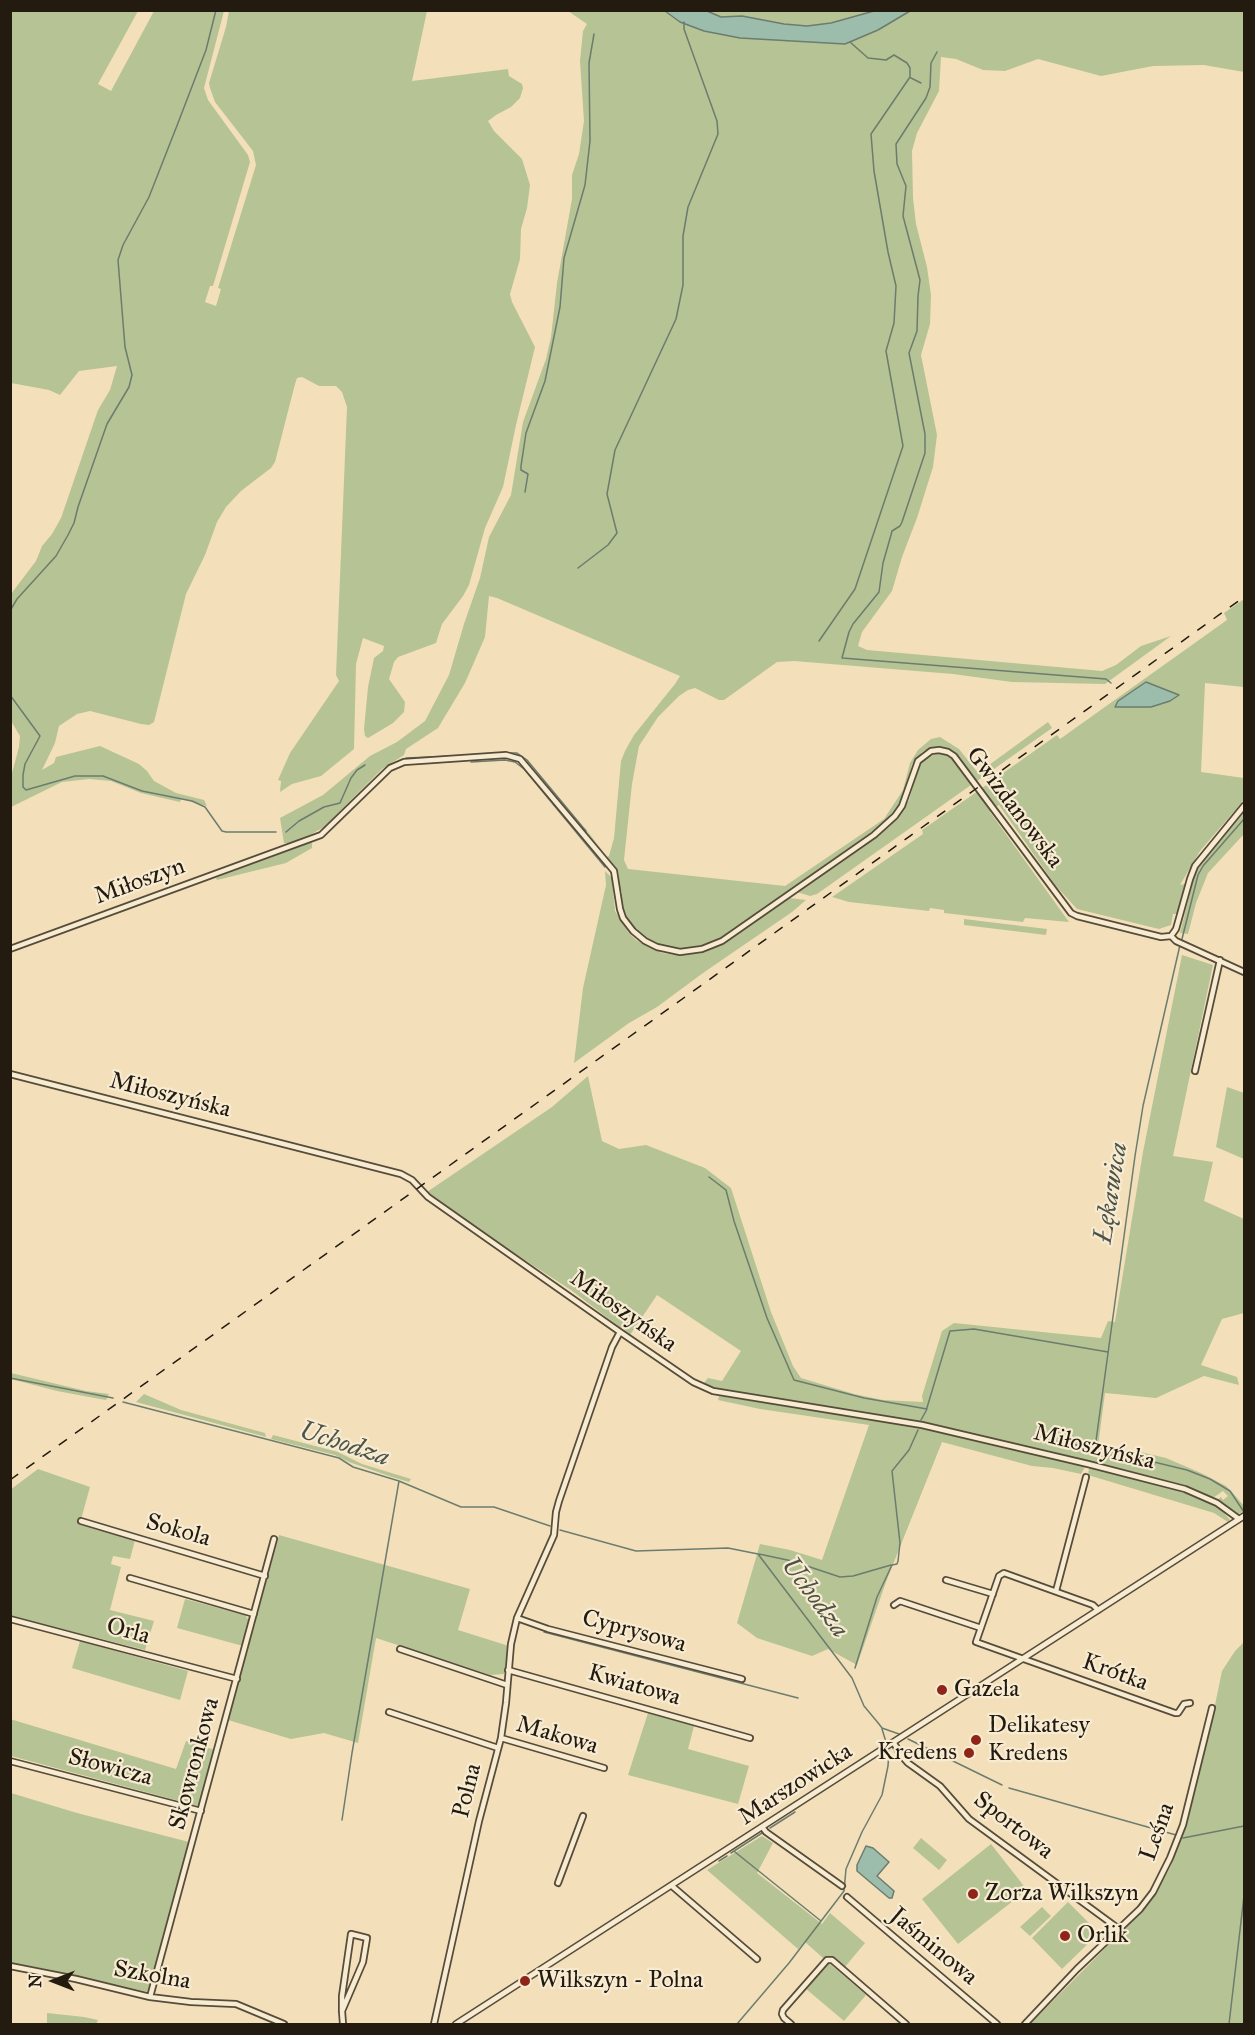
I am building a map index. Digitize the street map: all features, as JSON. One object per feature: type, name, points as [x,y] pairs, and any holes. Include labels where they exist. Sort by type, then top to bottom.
[{"type":"street","name":"Gwizdanowska","points":[[614,871],[616,895],[623,918],[633,932],[645,941],[657,947],[680,952],[713,945],[741,928],[886,826],[902,806],[918,761],[924,755],[939,750],[954,756],[1071,913],[1161,937],[1171,936]]},
{"type":"street","name":"Miłoszyn","points":[[10,949],[316,837],[327,830],[386,772],[404,762],[514,756],[524,762],[614,871]]},
{"type":"street","points":[[1245,806],[1195,866],[1179,923],[1171,936],[1176,941],[1245,972]]},
{"type":"street","points":[[1195,1071],[1220,960]]},
{"type":"street","name":"Miłoszyńska","points":[[10,1074],[401,1174],[412,1180],[428,1197],[620,1332],[693,1382],[712,1391],[922,1425],[1088,1464],[1185,1489],[1242,1517]]},
{"type":"street","name":"Polna","points":[[434,2025],[479,1821],[501,1738],[511,1644],[517,1618],[554,1535],[559,1501],[612,1347],[620,1332]]},
{"type":"street","points":[[1056,1591],[1086,1476]]},
{"type":"street","name":"Marszowicka","points":[[456,2025],[1242,1517]]},
{"type":"street","name":"Sokola","points":[[81,1521],[265,1575]]},
{"type":"street","name":"Skowronkowa","points":[[150,1997],[274,1539]]},
{"type":"street","points":[[1023,1659],[976,1642],[999,1576],[1004,1573],[1093,1605],[1098,1610]]},
{"type":"street","points":[[130,1578],[254,1614]]},
{"type":"street","points":[[946,1580],[993,1594]]},
{"type":"street","points":[[894,1605],[900,1601],[981,1628]]},
{"type":"street","name":"Cyprysowa","points":[[517,1618],[548,1629],[742,1679]]},
{"type":"street","name":"Orla","points":[[10,1619],[237,1679]]},
{"type":"street","points":[[400,1649],[507,1685]]},
{"type":"street","name":"Krótka","points":[[1023,1659],[1175,1713],[1178,1713],[1184,1704],[1190,1703]]},
{"type":"street","name":"Kwiatowa","points":[[508,1670],[750,1738]]},
{"type":"street","name":"Leśna","points":[[1025,2025],[1140,1909],[1153,1892],[1170,1858],[1183,1824],[1212,1708]]},
{"type":"street","points":[[388,1712],[498,1748]]},
{"type":"street","name":"Makowa","points":[[501,1738],[604,1768]]},
{"type":"street","name":"Sportowa","points":[[894,1743],[900,1754],[940,1786],[969,1819],[1119,1929]]},
{"type":"street","name":"Słowicza","points":[[10,1761],[201,1811]]},
{"type":"street","points":[[558,1883],[583,1816]]},
{"type":"street","points":[[762,1828],[842,1886]]},
{"type":"street","points":[[672,1886],[757,1959]]},
{"type":"street","name":"Jaśminowa","points":[[847,1897],[997,2025]]},
{"type":"street","points":[[342,2011],[363,1962],[367,1938],[351,1934],[342,2011],[343,2025]]},
{"type":"street","points":[[791,2025],[784,2018],[783,2010],[827,1960],[832,1960],[906,2025]]},
{"type":"street","name":"Szkolna","points":[[10,1966],[150,1997],[236,2004],[284,2025]]},
{"type":"shaded area","points":[[10,11],[138,11],[98,84],[111,91],[154,11],[224,11],[204,88],[208,100],[248,155],[250,162],[213,286],[210,286],[205,302],[216,306],[221,289],[218,288],[256,165],[253,151],[215,102],[209,83],[229,11],[427,11],[412,81],[508,69],[509,76],[522,84],[520,98],[511,107],[488,121],[494,131],[522,159],[530,185],[521,229],[520,259],[510,294],[535,347],[503,487],[485,528],[469,585],[442,624],[436,643],[398,657],[394,662],[389,679],[405,702],[404,712],[393,723],[368,738],[365,736],[368,687],[374,658],[383,651],[384,646],[363,638],[356,664],[354,749],[321,776],[292,784],[280,792],[281,781],[278,780],[290,753],[339,681],[336,675],[347,407],[342,392],[336,386],[319,386],[302,377],[297,378],[295,384],[275,462],[226,507],[217,522],[205,555],[186,594],[154,722],[149,725],[141,724],[90,711],[77,714],[59,726],[55,743],[42,770],[54,763],[56,757],[100,746],[139,764],[154,781],[176,793],[204,800],[207,806],[181,799],[180,802],[141,793],[111,781],[89,779],[62,782],[11,807],[11,777],[20,736],[11,721],[11,594],[36,561],[42,546],[61,518],[98,410],[110,390],[117,366],[79,371],[60,395],[49,390],[11,383]]},
{"type":"shaded area","points":[[568,11],[665,11],[680,22],[704,31],[740,38],[845,44],[878,30],[910,11],[1244,11],[1244,72],[1204,65],[1153,66],[1101,76],[1038,59],[1005,71],[983,70],[956,59],[941,57],[939,91],[917,133],[912,151],[916,224],[927,267],[931,295],[930,324],[921,355],[937,435],[933,467],[892,591],[862,632],[858,646],[867,650],[1102,671],[1116,665],[1141,646],[1171,636],[1105,684],[1012,682],[953,674],[794,661],[777,662],[724,700],[719,700],[695,688],[688,690],[658,717],[639,746],[632,784],[624,860],[628,869],[785,886],[884,819],[903,790],[910,763],[918,750],[931,739],[940,737],[959,749],[978,773],[1048,722],[1052,728],[977,781],[959,756],[949,749],[930,748],[922,752],[912,765],[899,805],[884,823],[721,939],[690,949],[658,944],[634,929],[622,912],[620,898],[622,892],[618,884],[618,872],[582,831],[585,828],[607,857],[609,856],[614,838],[621,761],[634,735],[680,676],[497,598],[489,596],[485,637],[465,683],[438,728],[406,749],[404,755],[382,769],[324,827],[310,835],[291,843],[284,843],[280,818],[323,795],[370,756],[397,742],[425,721],[449,675],[480,578],[489,537],[511,495],[523,422],[546,359],[551,337],[557,283],[572,199],[572,175],[579,154],[584,121],[580,61],[583,31],[587,24]]},
{"type":"shaded area","points":[[665,11],[707,11],[721,17],[742,16],[807,26],[831,23],[874,11],[910,11],[878,30],[845,44],[740,38],[704,31],[680,22]]},
{"type":"shaded area","points":[[707,11],[874,11],[831,23],[807,26],[742,16],[721,17]]},
{"type":"shaded area","points":[[1244,599],[1244,687],[1205,683],[1201,772],[1244,778],[1244,800],[1200,851],[1180,885],[1185,884],[1185,889],[1178,914],[1173,914],[1171,925],[1159,929],[1077,909],[1056,886],[999,805],[996,807],[982,788],[1057,735],[1060,739],[1227,620],[1224,613]]},
{"type":"shaded area","points":[[1146,682],[1179,695],[1170,701],[1151,707],[1115,707],[1118,701]]},
{"type":"shaded area","points":[[935,754],[945,754],[959,765],[971,785],[817,894],[810,896],[797,892],[872,840],[896,819],[909,800],[922,761]]},
{"type":"shaded area","points":[[978,791],[990,812],[1069,922],[1025,918],[1023,922],[944,913],[944,910],[930,908],[929,911],[849,902],[832,897],[923,834],[922,830]]},
{"type":"shaded area","points":[[1244,812],[1244,834],[1208,873],[1196,903],[1188,934],[1180,933],[1196,869]]},
{"type":"shaded area","points":[[312,842],[312,848],[286,863],[217,880],[216,878]]},
{"type":"shaded area","points":[[605,871],[612,878],[615,911],[628,932],[636,940],[662,953],[676,955],[703,953],[718,946],[789,898],[806,900],[657,1007],[629,1023],[574,1063],[583,988],[606,885]]},
{"type":"shaded area","points":[[964,919],[1047,929],[1046,935],[964,925]]},
{"type":"shaded area","points":[[1182,955],[1213,965],[1173,1156],[1213,1162],[1204,1201],[1244,1219],[1244,1313],[1222,1319],[1201,1365],[1237,1377],[1239,1385],[1204,1376],[1156,1398],[1105,1393],[1098,1446],[1166,1458],[1201,1473],[1226,1486],[1233,1493],[1244,1506],[1244,1511],[1239,1514],[1217,1500],[1221,1497],[1223,1500],[1228,1496],[1223,1491],[1213,1498],[1184,1485],[1032,1450],[1005,1441],[881,1415],[745,1395],[705,1385],[708,1378],[722,1381],[741,1351],[657,1295],[630,1335],[571,1290],[503,1246],[427,1192],[552,1107],[588,1076],[602,1141],[619,1149],[646,1145],[705,1168],[731,1188],[771,1312],[793,1366],[801,1378],[883,1400],[923,1402],[922,1396],[942,1331],[954,1323],[1101,1338],[1108,1321],[1115,1322],[1143,1152]]},
{"type":"shaded area","points":[[1227,1087],[1244,1093],[1244,1159],[1216,1147]]},
{"type":"shaded area","points":[[11,1373],[86,1391],[109,1394],[106,1400],[57,1391],[11,1379]]},
{"type":"shaded area","points":[[144,1394],[181,1410],[265,1433],[266,1437],[136,1402]]},
{"type":"shaded area","points":[[719,1396],[902,1424],[1085,1467],[1081,1474],[1032,1466],[942,1442],[886,1582],[857,1665],[828,1649],[812,1656],[757,1638],[737,1623],[760,1544],[822,1560],[869,1425],[760,1409],[718,1400]]},
{"type":"shaded area","points":[[273,1435],[338,1452],[362,1464],[411,1479],[409,1482],[335,1455],[271,1439]]},
{"type":"shaded area","points":[[1089,1468],[1202,1498],[1220,1508],[1230,1520],[1228,1522],[1214,1513],[1088,1475]]},
{"type":"shaded area","points":[[38,1469],[90,1487],[80,1523],[135,1540],[130,1559],[113,1556],[111,1564],[121,1567],[110,1610],[154,1621],[145,1650],[11,1616],[10,1490]]},
{"type":"shaded area","points":[[279,1535],[470,1589],[458,1630],[509,1646],[504,1674],[490,1675],[376,1638],[358,1743],[324,1733],[291,1739],[228,1720]]},
{"type":"shaded area","points":[[185,1599],[245,1615],[250,1622],[243,1646],[177,1628]]},
{"type":"shaded area","points":[[80,1641],[188,1671],[180,1700],[72,1668]]},
{"type":"shaded area","points":[[1244,1642],[1244,2024],[1030,2024],[1142,1911],[1170,1868],[1182,1835],[1210,1729],[1222,1671]]},
{"type":"shaded area","points":[[648,1713],[694,1726],[688,1749],[749,1766],[738,1804],[628,1775]]},
{"type":"shaded area","points":[[10,1719],[176,1769],[186,1741],[215,1750],[198,1806],[11,1756]]},
{"type":"shaded area","points":[[11,1793],[189,1842],[148,1992],[11,1963]]},
{"type":"shaded area","points":[[762,1836],[773,1843],[757,1873],[822,1924],[830,1913],[865,1943],[844,1968],[830,1957],[823,1958],[805,1942],[798,1949],[707,1870]]},
{"type":"shaded area","points":[[921,1838],[947,1860],[939,1870],[913,1848]]},
{"type":"shaded area","name":"Zorza Wilkszyn","points":[[991,1844],[1027,1890],[958,1944],[922,1899]]},
{"type":"shaded area","points":[[866,1846],[873,1848],[889,1862],[877,1876],[894,1891],[892,1898],[889,1898],[857,1871],[857,1865]]},
{"type":"shaded area","name":"Orlik","points":[[1068,1902],[1099,1933],[1062,1969],[1032,1938]]},
{"type":"shaded area","points":[[1042,1907],[1051,1916],[1030,1936],[1020,1927]]},
{"type":"shaded area","points":[[830,1964],[866,1995],[844,2021],[805,1988],[825,1965]]},
{"type":"shaded area","points":[[47,2013],[98,2020],[96,2024],[54,2024],[47,2023]]},
{"type":"waterway","points":[[10,611],[17,599],[56,556],[68,535],[107,424],[129,387],[132,375],[125,347],[118,260],[123,245],[149,197],[206,50],[216,10]]},
{"type":"waterway","points":[[578,568],[608,545],[617,533],[607,494],[615,450],[676,319],[683,285],[683,236],[688,207],[718,134],[717,121],[684,29],[684,22]]},
{"type":"waterway","points":[[525,492],[528,474],[521,470],[521,466],[526,433],[545,381],[560,307],[564,258],[585,185],[590,141],[589,63],[594,34]]},
{"type":"waterway","points":[[819,641],[855,589],[903,446],[886,351],[894,323],[896,286],[874,171],[871,134],[910,77],[910,68],[907,63],[894,55],[886,60],[868,58],[850,42]]},
{"type":"waterway","points":[[937,52],[931,63],[930,87],[926,98],[896,144],[897,164],[906,186],[903,216],[920,280],[917,331],[909,353],[925,434],[925,453],[902,522],[892,531],[883,563],[879,592],[853,624],[842,658],[1106,679],[1111,683]]},
{"type":"waterway","points":[[911,78],[921,83]]},
{"type":"waterway","points":[[10,695],[40,736],[25,764],[23,787],[26,790],[75,776],[103,776],[142,791],[192,801],[205,807],[222,831],[276,832]]},
{"type":"waterway","points":[[506,753],[517,753],[527,760],[586,831]]},
{"type":"waterway","points":[[406,758],[480,755]]},
{"type":"waterway","points":[[471,762],[505,760],[515,762],[524,769],[605,867]]},
{"type":"waterway","points":[[286,832],[299,821],[324,807],[340,803],[351,778],[365,765]]},
{"type":"waterway","name":"Łękawica","points":[[1182,939],[1198,875],[1203,866],[1244,819]]},
{"type":"waterway","name":"Łękawica","points":[[1095,1448],[1143,1106],[1180,945]]},
{"type":"waterway","points":[[709,1177],[726,1190],[734,1221],[767,1318],[794,1380],[864,1398],[927,1409]]},
{"type":"waterway","points":[[921,1420],[926,1411],[950,1331],[974,1329],[1108,1352]]},
{"type":"waterway","name":"Uchodza","points":[[10,1378],[113,1398]]},
{"type":"waterway","name":"Uchodza","points":[[123,1402],[339,1458],[353,1467],[399,1481],[461,1507],[494,1507],[550,1526]]},
{"type":"waterway","points":[[855,1668],[877,1597],[892,1565],[897,1564],[898,1561],[900,1543],[892,1471],[909,1450],[918,1430]]},
{"type":"waterway","points":[[1032,1437],[1098,1449]]},
{"type":"waterway","points":[[1104,1450],[1187,1470],[1210,1479],[1230,1491],[1244,1512]]},
{"type":"waterway","points":[[342,1820],[399,1481]]},
{"type":"waterway","name":"Uchodza","points":[[560,1530],[636,1551],[728,1548],[758,1554],[852,1678],[864,1706],[882,1728],[899,1734]]},
{"type":"waterway","points":[[759,1554],[792,1561],[840,1577],[853,1576],[891,1565]]},
{"type":"waterway","points":[[544,1632],[798,1698]]},
{"type":"waterway","points":[[882,1729],[886,1742]]},
{"type":"waterway","name":"Uchodza","points":[[908,1739],[1002,1785]]},
{"type":"waterway","points":[[737,2024],[789,1963],[844,1891],[846,1869],[882,1795],[889,1751]]},
{"type":"waterway","name":"Uchodza","points":[[1009,1788],[1176,1835]]},
{"type":"waterway","points":[[770,1828],[795,1812]]},
{"type":"waterway","name":"Uchodza","points":[[1183,1838],[1244,1826]]},
{"type":"waterway","points":[[731,1853],[762,1833]]},
{"type":"waterway","points":[[735,1852],[821,1921]]},
{"type":"waterway","points":[[719,1861],[727,1856]]},
{"type":"waterway","points":[[1229,2024],[1244,1896]]},
{"type":"railway","points":[[10,1480],[1244,597]]},
{"type":"place","name":"Gazela","points":[[942,1690]]},
{"type":"place","name":"Delikatesy Kredens","points":[[976,1740]]},
{"type":"place","name":"Kredens","points":[[969,1753]]},
{"type":"place","name":"Zorza Wilkszyn","points":[[973,1894]]},
{"type":"place","name":"Orlik","points":[[1065,1936]]},
{"type":"place","name":"Wilkszyn - Polna","points":[[525,1981]]}]
